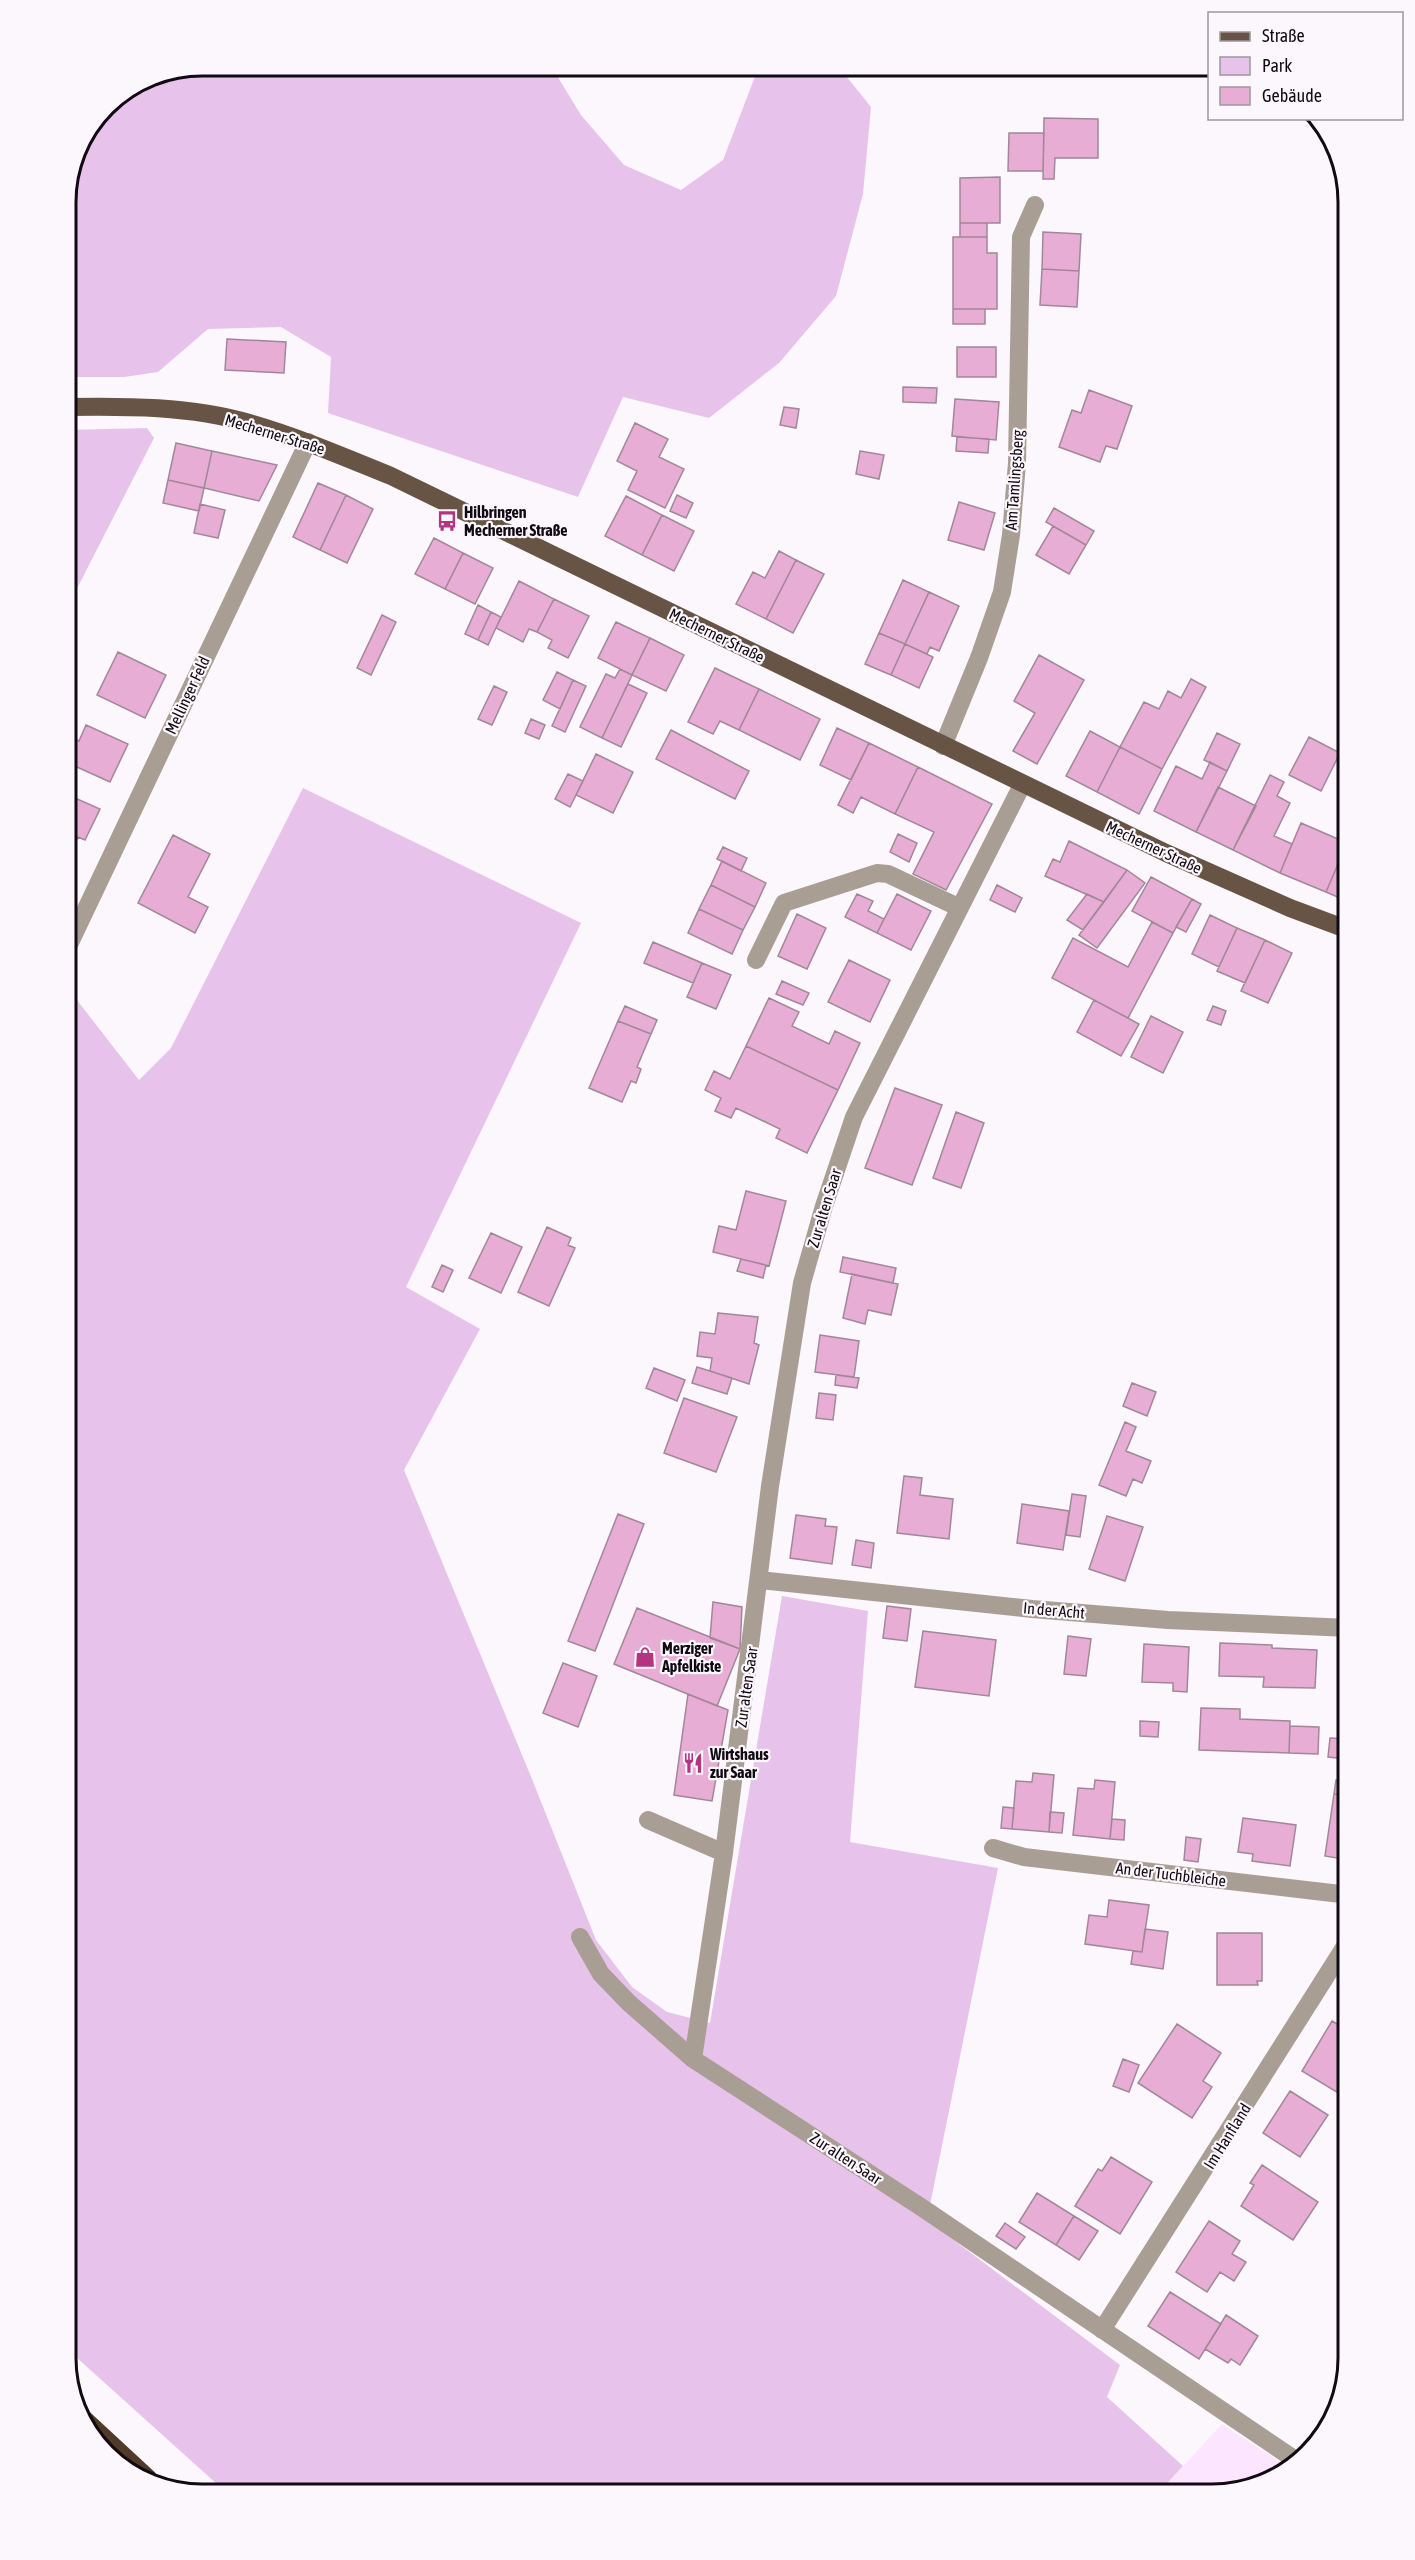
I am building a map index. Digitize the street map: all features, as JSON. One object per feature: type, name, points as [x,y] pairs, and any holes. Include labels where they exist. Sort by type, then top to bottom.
[{"type":"highway","points":[[109,2442],[123,2455]]},
{"type":"main road","name":"Mecherner Straße","points":[[77,407],[148,408],[199,413],[247,422],[308,442],[390,476],[1166,853],[1290,908],[1338,926]]},
{"type":"street","name":"Am Tamlingsberg","points":[[943,746],[980,657],[1002,592],[1011,535],[1017,463],[1021,237],[1035,205]]},
{"type":"street","name":"Mellinger Feld","points":[[77,929],[308,442]]},
{"type":"street","name":"Zur alten Saar","points":[[1022,785],[854,1117],[824,1206],[802,1283],[770,1485],[760,1580],[724,1853],[693,2059],[921,2207],[1290,2456]]},
{"type":"street","points":[[756,960],[784,903],[877,873],[888,874],[960,908]]},
{"type":"street","name":"In der Acht","points":[[760,1580],[1112,1615],[1338,1627]]},
{"type":"street","points":[[648,1820],[724,1853]]},
{"type":"street","name":"An der Tuchbleiche","points":[[993,1848],[1024,1857],[1338,1894]]},
{"type":"street","points":[[579,1938],[601,1974],[629,2003],[693,2059]]},
{"type":"street","name":"Im Hanfland","points":[[1102,2330],[1338,1957]]},
{"type":"shaded area","points":[[1222,2424],[1281,2463],[1261,2474],[1237,2481],[1212,2484],[1166,2484]]},
{"type":"green space","points":[[203,76],[557,76],[581,115],[624,165],[681,190],[723,160],[755,77],[847,77],[871,107],[863,194],[836,296],[779,363],[709,418],[623,397],[578,497],[328,413],[331,357],[281,327],[208,329],[158,372],[124,377],[77,377],[78,186],[86,154],[108,119],[140,93],[162,83]]},
{"type":"green space","points":[[147,428],[154,438],[77,589],[77,430]]},
{"type":"green space","points":[[303,788],[581,923],[406,1287],[480,1329],[404,1470],[596,1940],[632,1987],[667,2012],[710,2023],[782,1596],[868,1611],[850,1842],[998,1868],[927,2220],[1120,2365],[1107,2397],[1183,2466],[1166,2484],[216,2483],[76,2357],[77,1000],[139,1080],[171,1048]]},
{"type":"building","points":[[1044,118],[1098,119],[1098,158],[1055,158],[1054,179],[1043,179]]},
{"type":"building","points":[[1009,133],[1044,133],[1043,171],[1008,171]]},
{"type":"building","points":[[1000,177],[1000,223],[960,223],[960,178]]},
{"type":"building","points":[[960,223],[987,223],[987,237],[960,237]]},
{"type":"building","points":[[1043,232],[1081,234],[1079,271],[1042,269]]},
{"type":"building","points":[[953,237],[987,237],[987,253],[997,253],[997,309],[953,309]]},
{"type":"building","points":[[1042,269],[1079,271],[1077,307],[1040,305]]},
{"type":"building","points":[[953,309],[985,309],[985,324],[953,324]]},
{"type":"building","points":[[227,339],[286,342],[284,373],[225,370]]},
{"type":"building","points":[[957,347],[996,347],[996,377],[957,377]]},
{"type":"building","points":[[903,387],[937,388],[936,403],[903,402]]},
{"type":"building","points":[[1089,390],[1132,406],[1117,449],[1106,446],[1100,462],[1059,447],[1072,410],[1081,413]]},
{"type":"building","points":[[955,399],[999,402],[996,440],[952,436]]},
{"type":"building","points":[[784,407],[799,409],[796,428],[780,425]]},
{"type":"building","points":[[635,423],[668,439],[659,457],[684,469],[665,508],[628,490],[637,471],[617,461]]},
{"type":"building","points":[[957,437],[989,439],[988,453],[956,451]]},
{"type":"building","points":[[176,443],[212,451],[204,488],[168,480]]},
{"type":"building","points":[[212,451],[277,465],[259,501],[204,488]]},
{"type":"building","points":[[860,451],[884,455],[879,479],[856,474]]},
{"type":"building","points":[[168,480],[204,488],[199,511],[163,503]]},
{"type":"building","points":[[318,483],[346,495],[320,550],[293,537]]},
{"type":"building","points":[[346,495],[373,509],[347,563],[320,550]]},
{"type":"building","points":[[677,495],[693,503],[686,518],[670,511]]},
{"type":"building","points":[[626,496],[662,515],[642,555],[605,536]]},
{"type":"building","points":[[959,502],[995,513],[984,550],[948,540]]},
{"type":"building","points":[[200,504],[225,510],[218,538],[194,533]]},
{"type":"building","points":[[1054,508],[1094,531],[1086,545],[1046,522]]},
{"type":"building","points":[[662,515],[694,531],[674,571],[642,555]]},
{"type":"building","points":[[1053,526],[1086,545],[1069,574],[1036,555]]},
{"type":"building","points":[[434,538],[463,553],[445,589],[415,574]]},
{"type":"building","points":[[779,551],[796,560],[766,619],[736,604],[753,572],[765,578]]},
{"type":"building","points":[[463,553],[493,568],[475,604],[445,589]]},
{"type":"building","points":[[796,560],[824,574],[793,633],[766,619]]},
{"type":"building","points":[[903,580],[929,592],[905,644],[879,633]]},
{"type":"building","points":[[519,581],[554,599],[537,632],[529,629],[523,642],[496,628]]},
{"type":"building","points":[[929,592],[959,606],[939,651],[930,647],[927,654],[905,644]]},
{"type":"building","points":[[554,599],[589,616],[568,658],[548,648],[552,640],[537,632]]},
{"type":"building","points":[[478,605],[491,612],[478,640],[465,634]]},
{"type":"building","points":[[491,612],[501,617],[488,645],[478,640]]},
{"type":"building","points":[[382,615],[396,622],[371,675],[357,668]]},
{"type":"building","points":[[616,622],[650,638],[632,675],[598,658]]},
{"type":"building","points":[[879,633],[905,644],[891,675],[865,664]]},
{"type":"building","points":[[650,638],[684,655],[666,691],[632,675]]},
{"type":"building","points":[[905,644],[933,657],[919,688],[891,675]]},
{"type":"building","points":[[118,652],[166,675],[145,718],[97,695]]},
{"type":"building","points":[[1039,655],[1084,680],[1037,764],[1013,751],[1035,713],[1014,701]]},
{"type":"building","points":[[715,668],[759,689],[739,730],[720,721],[713,734],[688,722]]},
{"type":"building","points":[[620,669],[632,675],[602,738],[580,727],[606,674],[615,678]]},
{"type":"building","points":[[557,672],[573,680],[560,709],[543,700]]},
{"type":"building","points":[[1191,679],[1206,687],[1162,769],[1120,747],[1144,702],[1159,709],[1168,691],[1181,698]]},
{"type":"building","points":[[573,680],[586,686],[565,732],[552,726]]},
{"type":"building","points":[[628,684],[647,693],[621,747],[602,738]]},
{"type":"building","points":[[494,686],[507,692],[492,725],[478,719]]},
{"type":"building","points":[[759,689],[820,719],[800,760],[739,730]]},
{"type":"building","points":[[531,719],[545,725],[539,739],[525,733]]},
{"type":"building","points":[[86,725],[128,744],[110,782],[77,767],[77,740],[79,741]]},
{"type":"building","points":[[837,728],[869,743],[851,780],[820,765]]},
{"type":"building","points":[[671,730],[749,771],[735,799],[656,759]]},
{"type":"building","points":[[1090,731],[1120,747],[1097,792],[1066,776]]},
{"type":"building","points":[[1217,733],[1240,744],[1227,771],[1204,760]]},
{"type":"building","points":[[1309,737],[1338,752],[1338,757],[1321,791],[1289,775]]},
{"type":"building","points":[[869,743],[918,767],[895,814],[861,797],[853,813],[838,805]]},
{"type":"building","points":[[1120,747],[1162,769],[1139,814],[1097,792]]},
{"type":"building","points":[[596,754],[633,772],[613,813],[576,795]]},
{"type":"building","points":[[1210,762],[1227,771],[1196,832],[1154,811],[1176,766],[1202,779]]},
{"type":"building","points":[[918,767],[992,804],[946,890],[913,874],[934,832],[895,814]]},
{"type":"building","points":[[568,774],[583,781],[570,807],[555,799]]},
{"type":"building","points":[[1270,775],[1284,782],[1277,796],[1290,803],[1274,836],[1292,844],[1280,873],[1233,850]]},
{"type":"building","points":[[1218,787],[1256,806],[1233,850],[1196,832]]},
{"type":"building","points":[[77,799],[100,809],[85,840],[78,837],[77,840]]},
{"type":"building","points":[[1301,823],[1338,839],[1338,864],[1326,892],[1280,873]]},
{"type":"building","points":[[898,834],[917,843],[909,862],[890,852]]},
{"type":"building","points":[[173,835],[210,854],[188,897],[208,907],[195,933],[138,903]]},
{"type":"building","points":[[1069,841],[1127,870],[1104,902],[1045,876],[1053,859],[1060,862]]},
{"type":"building","points":[[723,847],[747,858],[741,871],[717,859]]},
{"type":"building","points":[[722,861],[766,883],[755,907],[711,885]]},
{"type":"building","points":[[1338,864],[1338,897],[1326,892]]},
{"type":"building","points":[[1127,870],[1145,883],[1097,948],[1079,935]]},
{"type":"building","points":[[1151,877],[1192,899],[1173,933],[1132,911]]},
{"type":"building","points":[[711,885],[755,907],[743,930],[699,909]]},
{"type":"building","points":[[997,885],[1022,898],[1015,912],[990,900]]},
{"type":"building","points":[[857,894],[873,901],[868,911],[884,919],[877,933],[845,917]]},
{"type":"building","points":[[897,894],[931,911],[911,950],[877,933]]},
{"type":"building","points":[[1087,894],[1104,902],[1083,930],[1067,920]]},
{"type":"building","points":[[1192,899],[1201,904],[1186,932],[1176,927]]},
{"type":"building","points":[[699,909],[743,930],[732,954],[688,933]]},
{"type":"building","points":[[797,914],[826,928],[807,969],[778,956]]},
{"type":"building","points":[[1210,915],[1237,928],[1219,967],[1192,954]]},
{"type":"building","points":[[1152,922],[1173,933],[1128,1018],[1052,978],[1073,938],[1128,967]]},
{"type":"building","points":[[1237,928],[1265,940],[1245,983],[1217,971]]},
{"type":"building","points":[[1265,940],[1292,953],[1268,1003],[1241,991]]},
{"type":"building","points":[[653,942],[702,963],[693,983],[644,963]]},
{"type":"building","points":[[849,960],[890,980],[870,1022],[828,1002]]},
{"type":"building","points":[[702,963],[731,975],[716,1009],[687,997]]},
{"type":"building","points":[[782,981],[809,993],[803,1005],[776,994]]},
{"type":"building","points":[[769,998],[799,1012],[792,1026],[829,1044],[835,1031],[860,1043],[838,1090],[746,1046]]},
{"type":"building","points":[[1094,1000],[1139,1024],[1121,1056],[1077,1032]]},
{"type":"building","points":[[625,1006],[657,1020],[651,1034],[618,1021]]},
{"type":"building","points":[[1213,1006],[1226,1011],[1221,1025],[1207,1020]]},
{"type":"building","points":[[1151,1016],[1183,1032],[1163,1073],[1131,1057]]},
{"type":"building","points":[[618,1021],[651,1034],[637,1067],[641,1069],[636,1083],[631,1081],[622,1102],[589,1088]]},
{"type":"building","points":[[746,1046],[838,1090],[807,1153],[776,1138],[780,1129],[736,1108],[731,1118],[715,1111],[721,1098],[705,1090],[714,1071],[730,1079]]},
{"type":"building","points":[[895,1088],[942,1105],[912,1185],[865,1168]]},
{"type":"building","points":[[956,1112],[984,1123],[961,1188],[933,1178]]},
{"type":"building","points":[[746,1191],[786,1201],[769,1266],[713,1252],[719,1226],[736,1230]]},
{"type":"building","points":[[547,1227],[571,1238],[568,1245],[575,1248],[549,1306],[518,1292]]},
{"type":"building","points":[[491,1233],[522,1247],[501,1293],[469,1278]]},
{"type":"building","points":[[843,1257],[896,1268],[893,1283],[840,1272]]},
{"type":"building","points":[[741,1259],[766,1265],[763,1278],[737,1271]]},
{"type":"building","points":[[442,1265],[453,1270],[443,1292],[432,1287]]},
{"type":"building","points":[[852,1274],[898,1284],[891,1315],[868,1310],[865,1324],[843,1318]]},
{"type":"building","points":[[718,1313],[758,1317],[754,1343],[759,1345],[749,1384],[710,1371],[712,1358],[697,1356],[700,1332],[715,1334]]},
{"type":"building","points":[[820,1335],[859,1341],[854,1377],[815,1372]]},
{"type":"building","points":[[697,1367],[732,1378],[727,1394],[692,1383]]},
{"type":"building","points":[[654,1368],[685,1380],[677,1401],[646,1388]]},
{"type":"building","points":[[836,1375],[859,1378],[857,1388],[835,1385]]},
{"type":"building","points":[[1132,1383],[1156,1392],[1147,1416],[1123,1406]]},
{"type":"building","points":[[819,1393],[836,1395],[833,1420],[816,1418]]},
{"type":"building","points":[[684,1398],[737,1417],[716,1472],[664,1453]]},
{"type":"building","points":[[1125,1422],[1136,1427],[1126,1451],[1151,1461],[1142,1483],[1133,1479],[1126,1496],[1099,1485]]},
{"type":"building","points":[[904,1476],[922,1478],[920,1495],[953,1499],[949,1539],[897,1533]]},
{"type":"building","points":[[1072,1494],[1086,1496],[1080,1537],[1066,1535]]},
{"type":"building","points":[[1022,1504],[1069,1511],[1063,1550],[1017,1543]]},
{"type":"building","points":[[618,1514],[644,1524],[595,1651],[568,1641]]},
{"type":"building","points":[[796,1515],[826,1519],[825,1526],[837,1527],[832,1564],[790,1558]]},
{"type":"building","points":[[1107,1516],[1143,1527],[1125,1581],[1089,1569]]},
{"type":"building","points":[[856,1540],[874,1543],[871,1568],[852,1565]]},
{"type":"building","points":[[713,1602],[742,1607],[740,1649],[710,1638]]},
{"type":"building","points":[[887,1606],[911,1609],[907,1641],[883,1638]]},
{"type":"building","points":[[637,1608],[740,1649],[717,1706],[614,1664]]},
{"type":"building","points":[[923,1631],[996,1640],[989,1696],[915,1687]]},
{"type":"building","points":[[1068,1636],[1091,1639],[1086,1676],[1064,1674]]},
{"type":"building","points":[[1220,1643],[1317,1650],[1315,1688],[1263,1687],[1264,1677],[1219,1676]]},
{"type":"building","points":[[1144,1644],[1189,1647],[1187,1692],[1173,1691],[1173,1683],[1142,1682]]},
{"type":"building","points":[[563,1663],[597,1676],[578,1727],[543,1713]]},
{"type":"building","points":[[688,1694],[728,1710],[712,1801],[674,1795]]},
{"type":"building","points":[[1201,1708],[1240,1709],[1240,1719],[1290,1721],[1289,1753],[1199,1750]]},
{"type":"building","points":[[1140,1721],[1159,1722],[1158,1737],[1140,1736]]},
{"type":"building","points":[[1290,1726],[1319,1727],[1318,1754],[1289,1753]]},
{"type":"building","points":[[1330,1738],[1338,1738],[1338,1758],[1328,1757]]},
{"type":"building","points":[[1033,1773],[1054,1775],[1049,1832],[1012,1829],[1016,1781],[1032,1782]]},
{"type":"building","points":[[1095,1780],[1115,1782],[1110,1839],[1073,1835],[1078,1788],[1094,1789]]},
{"type":"building","points":[[1336,1780],[1338,1780],[1338,1795],[1334,1794]]},
{"type":"building","points":[[1334,1794],[1338,1795],[1338,1858],[1325,1856]]},
{"type":"building","points":[[1003,1807],[1014,1808],[1012,1829],[1001,1828]]},
{"type":"building","points":[[1050,1812],[1064,1813],[1062,1833],[1049,1832]]},
{"type":"building","points":[[1243,1818],[1296,1825],[1290,1866],[1252,1861],[1253,1854],[1238,1852]]},
{"type":"building","points":[[1112,1819],[1125,1820],[1124,1840],[1110,1839]]},
{"type":"building","points":[[1186,1837],[1201,1839],[1198,1862],[1184,1860]]},
{"type":"building","points":[[1109,1900],[1149,1905],[1142,1952],[1085,1944],[1089,1915],[1107,1917]]},
{"type":"building","points":[[1145,1929],[1168,1932],[1163,1969],[1131,1964],[1133,1951],[1142,1952]]},
{"type":"building","points":[[1217,1933],[1262,1933],[1262,1981],[1257,1981],[1258,1985],[1217,1985]]},
{"type":"building","points":[[1332,2021],[1338,2025],[1338,2093],[1302,2071]]},
{"type":"building","points":[[1177,2024],[1221,2053],[1203,2081],[1212,2087],[1192,2118],[1138,2083]]},
{"type":"building","points":[[1123,2059],[1139,2065],[1129,2092],[1113,2086]]},
{"type":"building","points":[[1290,2091],[1328,2115],[1300,2157],[1263,2133]]},
{"type":"building","points":[[1111,2157],[1152,2182],[1120,2234],[1075,2206],[1098,2169],[1102,2171]]},
{"type":"building","points":[[1262,2165],[1318,2202],[1293,2240],[1241,2206],[1254,2185],[1250,2183]]},
{"type":"building","points":[[1037,2193],[1074,2216],[1056,2245],[1019,2222]]},
{"type":"building","points":[[1074,2216],[1098,2231],[1079,2260],[1056,2245]]},
{"type":"building","points":[[1209,2221],[1240,2241],[1232,2254],[1246,2262],[1234,2281],[1220,2272],[1207,2292],[1176,2272]]},
{"type":"building","points":[[1005,2223],[1025,2237],[1016,2249],[996,2236]]},
{"type":"building","points":[[1170,2292],[1221,2324],[1199,2359],[1148,2326]]},
{"type":"building","points":[[1226,2315],[1258,2336],[1240,2365],[1231,2359],[1228,2363],[1205,2349]]},
{"type":"place","name":"Hilbringen Mecherner Straße","points":[[447,521]]},
{"type":"place","name":"Merziger Apfelkiste","points":[[645,1657]]},
{"type":"place","name":"Wirtshaus zur Saar","points":[[693,1763]]}]
